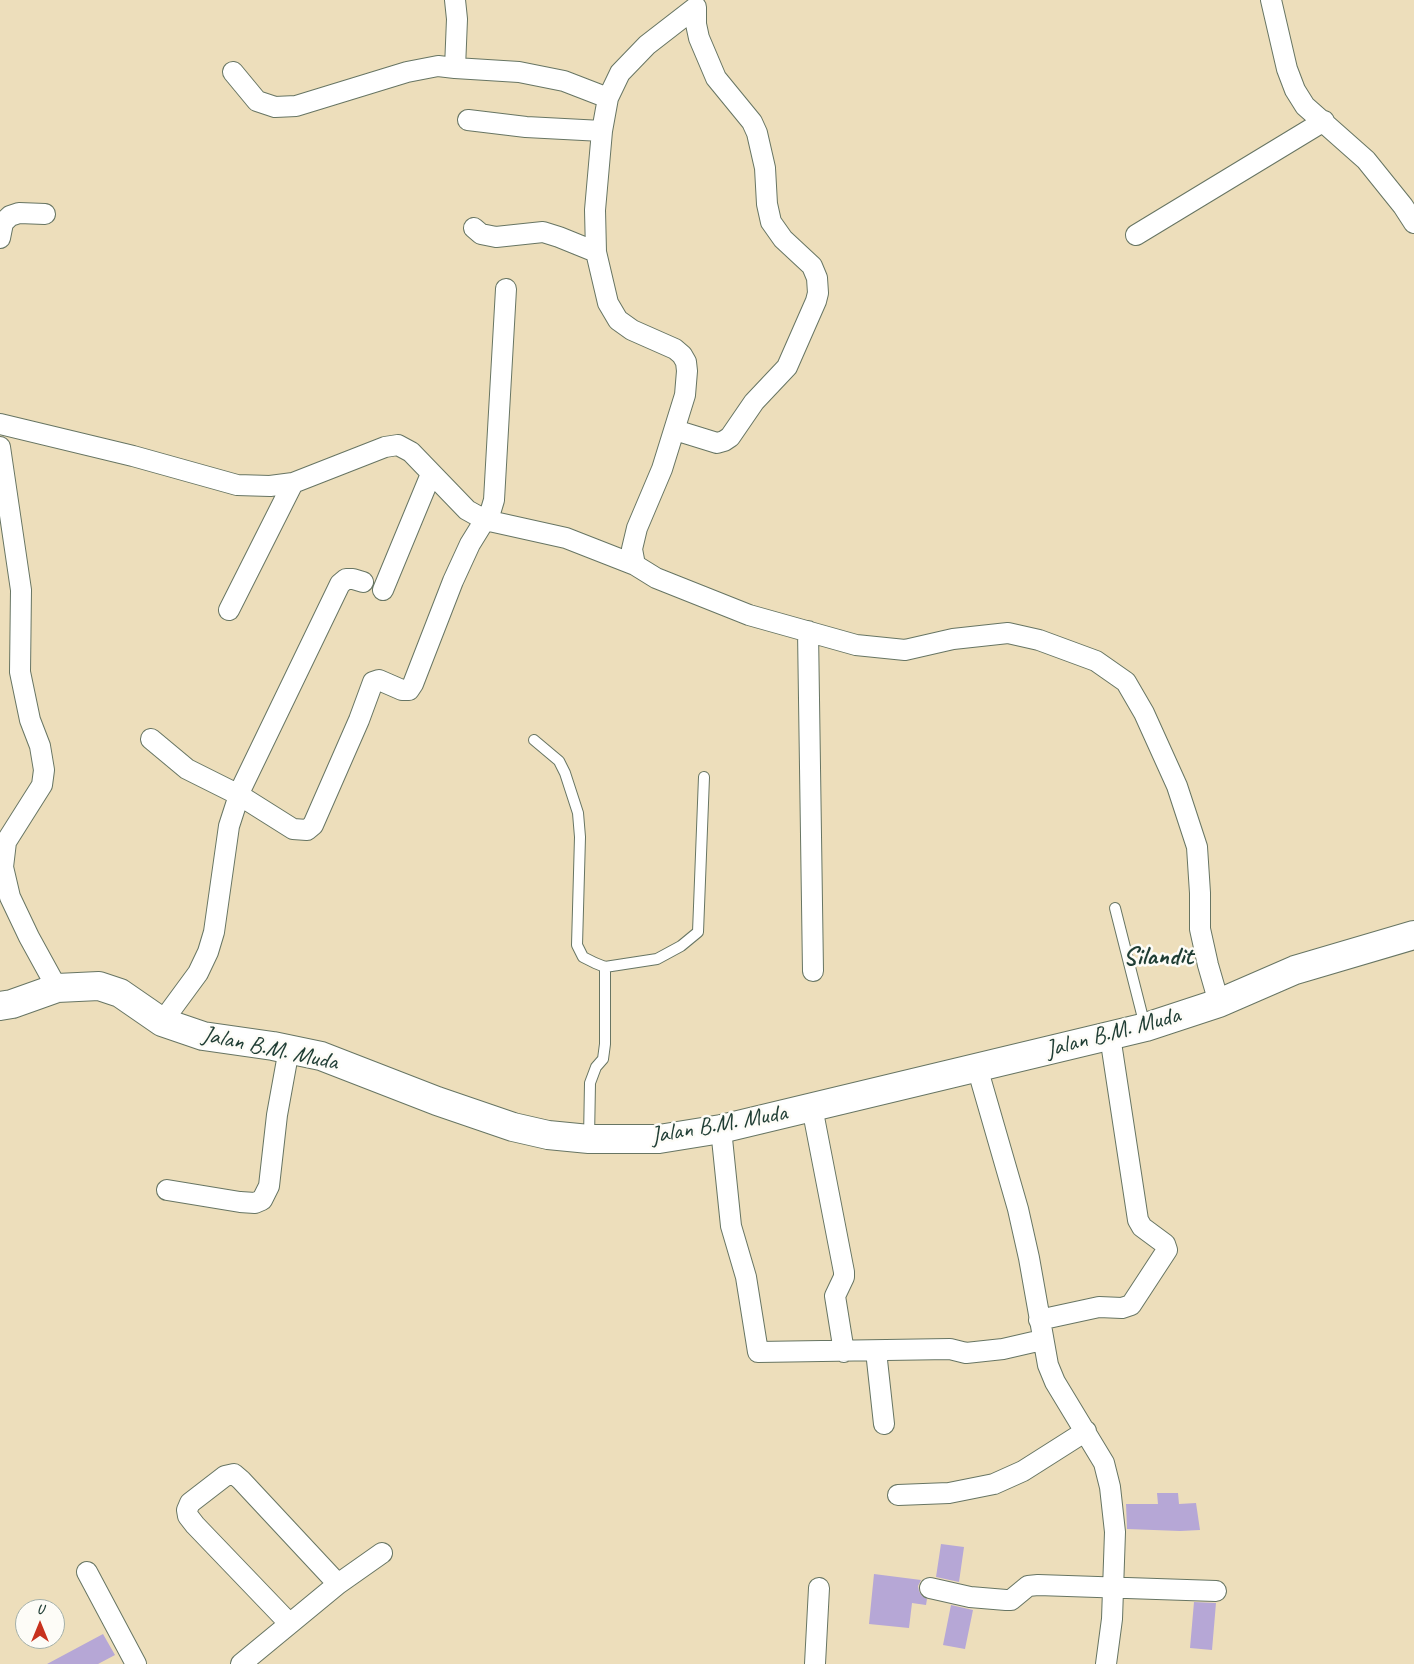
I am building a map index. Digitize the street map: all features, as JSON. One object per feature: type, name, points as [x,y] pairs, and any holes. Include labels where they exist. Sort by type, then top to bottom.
[{"type":"street","points":[[455,0],[457,19],[455,68]]},
{"type":"street","points":[[1270,0],[1294,90],[1305,106],[1366,160],[1403,206],[1414,223]]},
{"type":"street","points":[[675,430],[717,442],[730,438],[754,402],[787,368],[816,302],[818,293],[817,278],[812,266],[782,239],[771,222],[767,204],[766,168],[757,133],[752,122],[716,78],[699,38],[696,24],[700,2]]},
{"type":"street","points":[[635,565],[632,549],[637,528],[662,470],[675,430],[685,395],[687,371],[686,362],[682,355],[675,349],[632,330],[618,320],[608,303],[596,252],[595,210],[602,131],[608,98],[620,73],[647,45],[700,2]]},
{"type":"street","points":[[233,72],[257,101],[275,107],[303,104],[406,72],[438,66],[519,72],[564,81],[608,98]]},
{"type":"street","points":[[468,120],[526,127],[602,131]]},
{"type":"street","points":[[1136,235],[1324,121]]},
{"type":"street","points":[[0,238],[3,223],[10,216],[19,213],[45,214]]},
{"type":"street","points":[[474,228],[481,234],[496,238],[543,232],[596,252]]},
{"type":"street","points":[[151,738],[187,769],[239,796],[292,829],[307,830],[313,825],[359,720],[373,682],[379,680],[402,690],[409,690],[453,581],[470,544],[491,510],[494,500],[506,289]]},
{"type":"street","points":[[0,424],[133,456],[237,485],[270,486],[293,483],[386,446],[398,445],[411,452],[467,510],[485,520],[566,538],[635,565],[656,578],[749,615],[856,644],[905,650],[953,639],[1008,634],[1039,640],[1096,662],[1126,682],[1144,713],[1177,786],[1197,847],[1200,930],[1219,1003]]},
{"type":"street","points":[[0,447],[21,590],[20,672],[30,720],[40,746],[44,770],[42,785],[6,842],[3,867],[10,897],[57,988]]},
{"type":"street","points":[[384,590],[431,474]]},
{"type":"street","points":[[229,610],[293,483]]},
{"type":"street","points":[[162,1022],[198,973],[208,952],[214,932],[229,826],[239,796],[340,584],[346,579],[353,578],[364,582]]},
{"type":"street","points":[[808,631],[813,971]]},
{"type":"street","name":"Jalan B.M. Muda","points":[[0,1006],[12,1004],[57,988],[99,986],[120,994],[162,1022],[203,1036],[289,1049],[321,1056],[437,1101],[514,1127],[548,1135],[589,1139],[658,1139],[721,1129],[1146,1027],[1219,1003],[1295,970],[1414,934]]},
{"type":"street","points":[[1039,1320],[1101,1307],[1122,1308],[1128,1306],[1133,1303],[1167,1250],[1165,1244],[1142,1227],[1138,1220],[1110,1036]]},
{"type":"street","points":[[167,1190],[240,1202],[255,1203],[262,1200],[268,1186],[276,1115],[289,1049]]},
{"type":"street","points":[[977,1067],[1018,1209],[1029,1258],[1042,1340],[1048,1365],[1055,1382],[1104,1463],[1110,1487],[1115,1532],[1114,1588],[1106,1664]]},
{"type":"street","points":[[812,1107],[844,1272],[844,1277],[835,1296],[844,1352]]},
{"type":"street","points":[[721,1129],[731,1226],[746,1277],[757,1350],[760,1353],[950,1349],[966,1353],[1003,1349],[1042,1340]]},
{"type":"street","points":[[876,1351],[884,1424]]},
{"type":"street","points":[[898,1495],[949,1493],[994,1484],[1023,1471],[1086,1431]]},
{"type":"street","points":[[289,1623],[195,1525],[188,1516],[187,1510],[190,1503],[225,1476],[234,1474],[242,1480],[338,1584]]},
{"type":"street","points":[[241,1664],[338,1584],[382,1553]]},
{"type":"street","points":[[87,1572],[136,1664]]},
{"type":"street","points":[[930,1588],[970,1596],[1006,1600],[1011,1600],[1028,1586],[1216,1591]]},
{"type":"street","points":[[815,1664],[819,1588]]},
{"type":"lane","points":[[534,740],[559,762],[565,772],[578,813],[580,837],[577,945],[583,957],[605,967],[656,959],[681,946],[698,932],[704,777]]},
{"type":"lane","points":[[1115,908],[1146,1027]]},
{"type":"lane","points":[[589,1139],[590,1083],[596,1067],[603,1059],[605,1044],[605,967]]},
{"type":"building","points":[[1157,1493],[1178,1493],[1179,1504],[1196,1503],[1200,1530],[1127,1529],[1126,1504],[1158,1504]]},
{"type":"building","points":[[941,1544],[964,1547],[959,1582],[936,1577]]},
{"type":"building","points":[[874,1574],[921,1580],[918,1586],[919,1591],[927,1599],[926,1605],[912,1603],[909,1628],[869,1624]]},
{"type":"building","points":[[1194,1602],[1216,1603],[1212,1650],[1190,1648]]},
{"type":"building","points":[[951,1605],[973,1610],[965,1649],[943,1645]]},
{"type":"building","points":[[103,1634],[115,1655],[98,1664],[47,1664]]},
{"type":"district","name":"Silandit","points":[[1158,957]]}]
